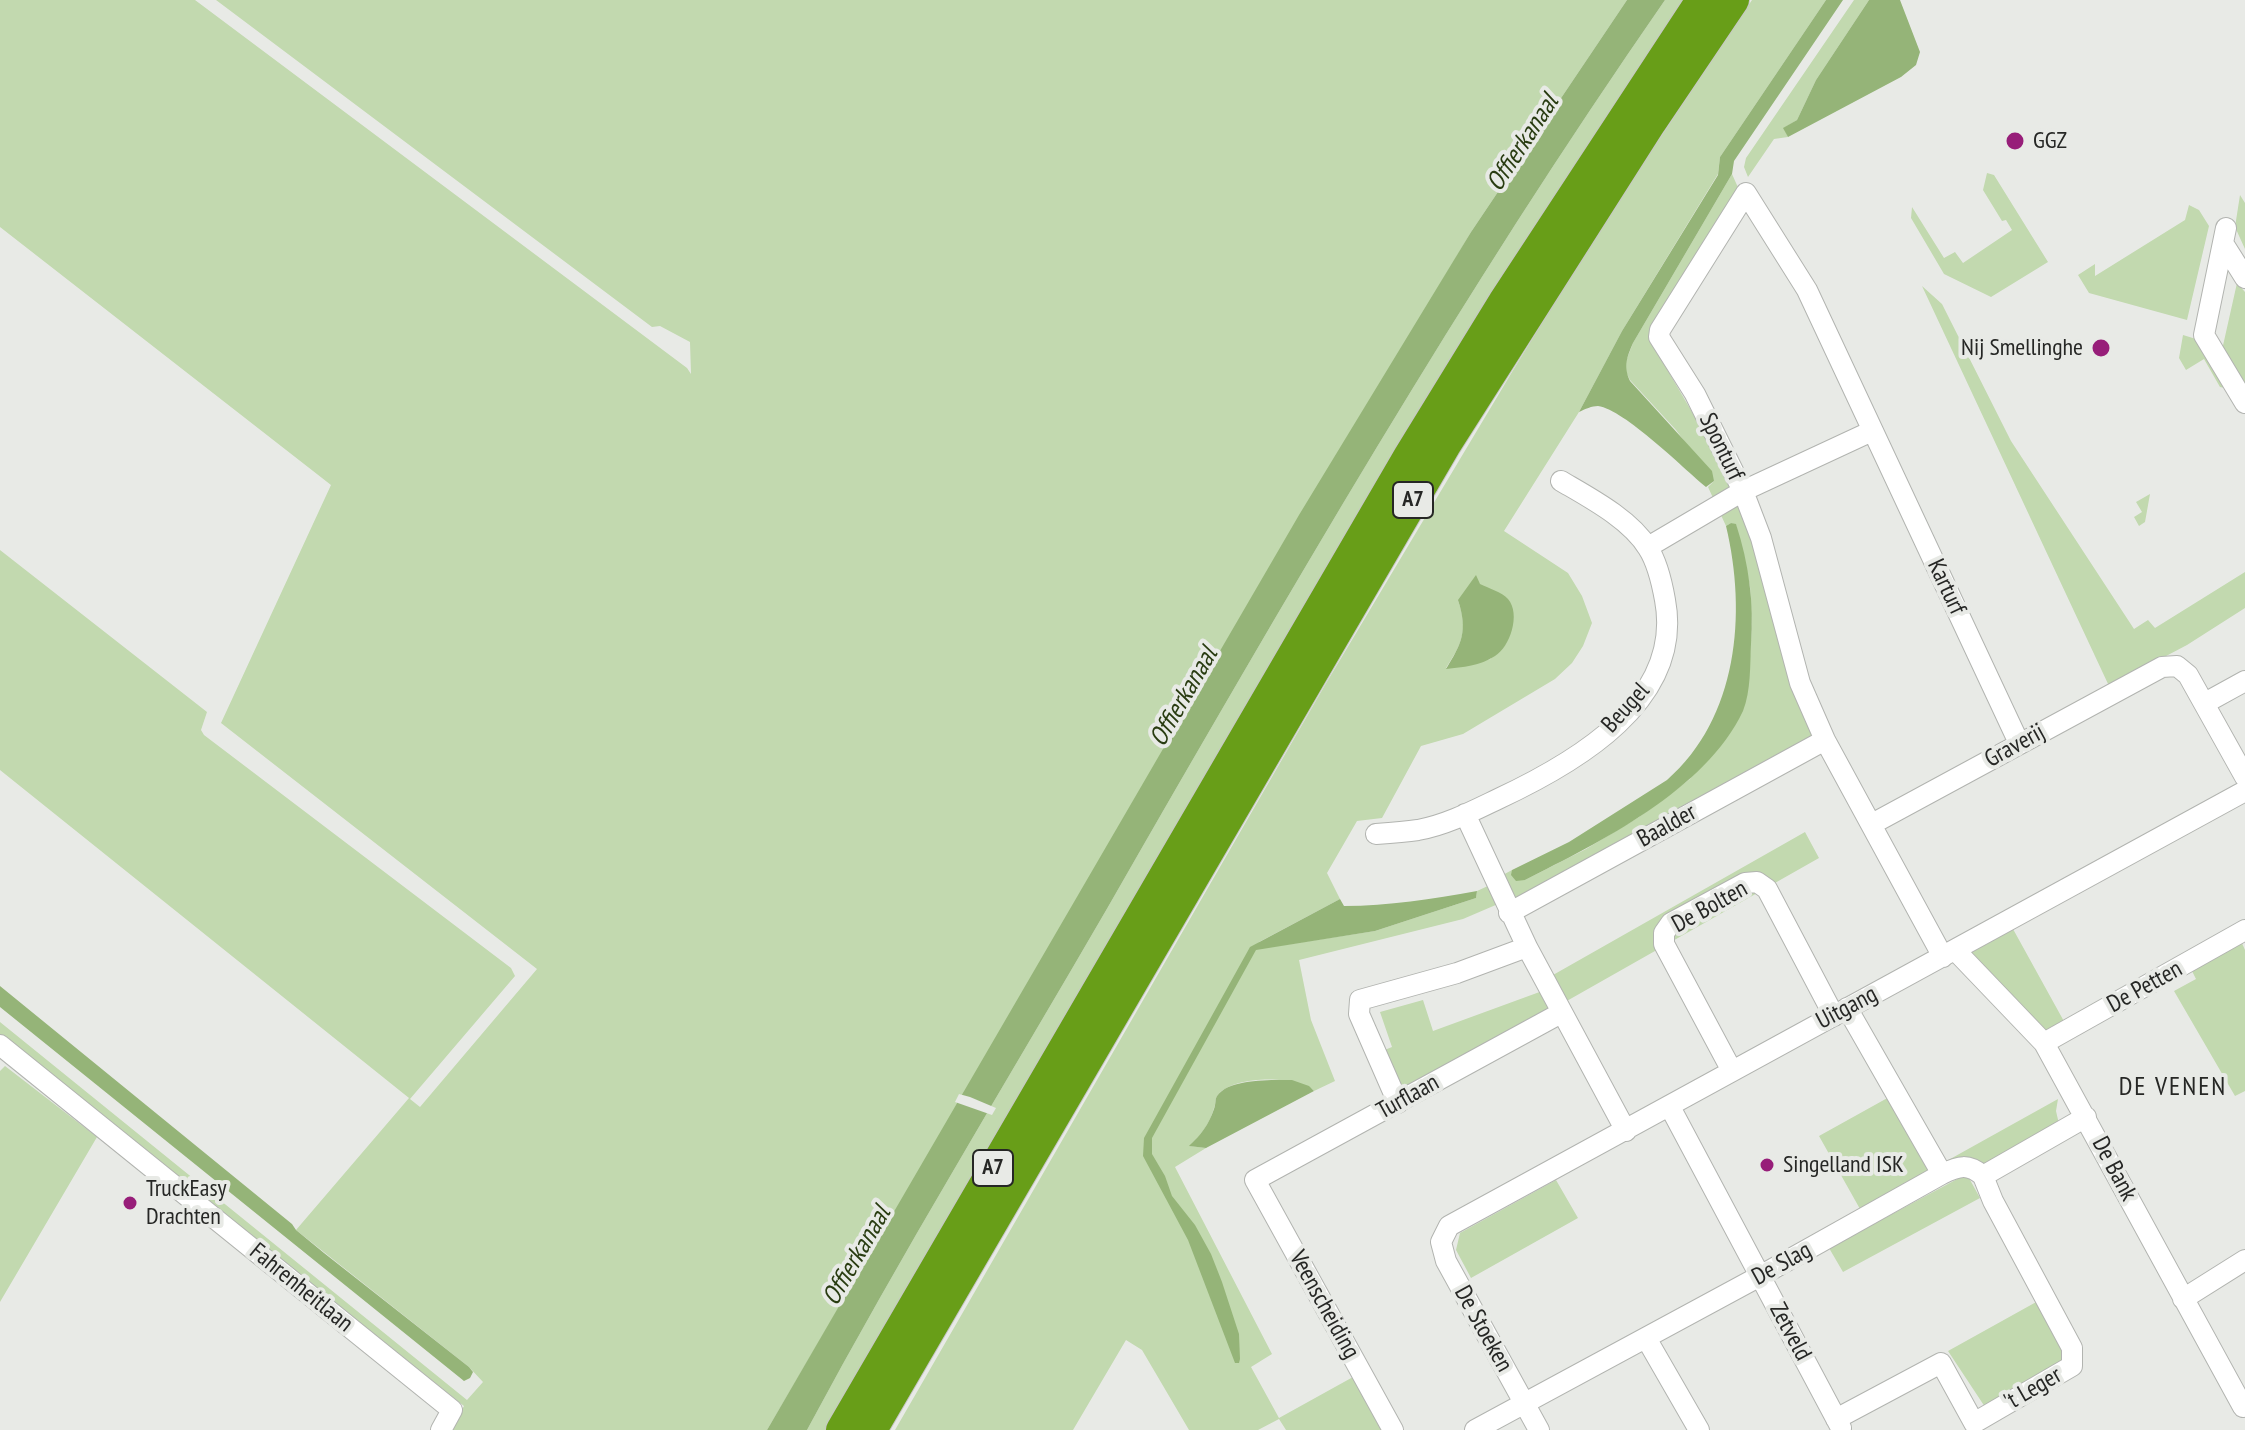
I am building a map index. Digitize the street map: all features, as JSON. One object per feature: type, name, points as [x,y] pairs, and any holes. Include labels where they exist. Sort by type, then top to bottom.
[{"type":"highway","name":"A7","points":[[841,1430],[1409,455],[1518,278],[1701,0]]},
{"type":"highway","name":"A7","points":[[872,1430],[1446,445],[1635,148],[1734,0]]},
{"type":"street","name":"Sponturf","points":[[1807,290],[1746,193],[1660,330],[1659,337],[1695,394],[1743,491],[1761,538],[1800,683],[1825,740],[1872,824]]},
{"type":"street","points":[[2245,278],[2225,236],[2204,335],[2245,403]]},
{"type":"street","name":"Karturf","points":[[1807,290],[2019,743]]},
{"type":"street","points":[[1648,547],[1743,491],[1872,431]]},
{"type":"street","name":"Beugel","points":[[1376,834],[1419,830],[1465,814],[1537,780],[1606,734],[1638,702],[1656,674],[1666,643],[1667,610],[1662,582],[1648,547],[1611,511],[1561,481]]},
{"type":"street","name":"Graverij","points":[[1872,824],[2162,667],[2177,666],[2188,675],[2245,777]]},
{"type":"street","points":[[2205,703],[2245,681]]},
{"type":"street","name":"Baalder","points":[[1509,913],[1825,740]]},
{"type":"street","name":"Uitgang","points":[[1449,1226],[2245,791]]},
{"type":"street","points":[[1465,814],[1509,913],[1626,1131]]},
{"type":"street","points":[[1872,824],[1949,953]]},
{"type":"street","name":"De Bolten","points":[[1732,1071],[1664,944],[1664,933],[1671,923],[1745,883],[1757,882],[1767,889],[1841,1012]]},
{"type":"street","name":"De Petten","points":[[2044,1043],[2245,930]]},
{"type":"street","points":[[1398,1103],[1359,1014],[1360,1000],[1457,973],[1527,947]]},
{"type":"street","name":"De Bank","points":[[1949,953],[2044,1043],[2183,1299],[2245,1406]]},
{"type":"street","points":[[1841,1012],[1942,1174]]},
{"type":"street","name":"Turflaan","points":[[1255,1180],[1561,1013]]},
{"type":"street","name":"Fahrenheitlaan","points":[[0,1045],[452,1410],[441,1430]]},
{"type":"street","name":"Zetveld","points":[[1670,1107],[1839,1424]]},
{"type":"street","points":[[1983,1176],[2086,1117]]},
{"type":"street","name":"De Slag","points":[[1475,1430],[1942,1174],[1969,1166],[1983,1176]]},
{"type":"street","name":"'t Leger","points":[[1839,1424],[1941,1363],[1974,1423],[2072,1366],[2072,1348],[1993,1201],[1983,1176]]},
{"type":"street","name":"Veenscheiding","points":[[1255,1180],[1393,1430]]},
{"type":"street","name":"De Stoeken","points":[[1449,1226],[1441,1242],[1446,1261],[1539,1430]]},
{"type":"street","points":[[2183,1299],[2245,1260]]},
{"type":"street","points":[[1646,1338],[1699,1430]]},
{"type":"shaded area","points":[[0,0],[195,0],[691,374],[690,342],[660,326],[652,327],[216,0],[1627,0],[1471,232],[767,1430],[451,1430],[464,1406],[0,1035],[0,1022],[467,1400],[483,1382],[469,1367],[296,1230],[409,1098],[0,770],[0,550],[207,712],[201,730],[204,735],[511,968],[515,976],[410,1099],[420,1107],[537,969],[221,723],[331,485],[0,227]]},
{"type":"shaded area","points":[[1627,0],[1665,0],[1517,222],[1377,448],[917,1233],[807,1430],[767,1430],[1299,515],[1471,232]]},
{"type":"shaded area","points":[[1665,0],[1688,0],[1017,1108],[826,1430],[807,1430],[917,1233],[1377,448],[1517,222]]},
{"type":"shaded area","points":[[1752,0],[1826,0],[1720,157],[1718,174],[1622,331],[1579,412],[1504,531],[1568,573],[1582,596],[1592,623],[1583,646],[1572,663],[1555,679],[1463,734],[1421,746],[1382,818],[1357,821],[1327,873],[1340,899],[1259,942],[1257,949],[1375,931],[1476,898],[1477,891],[1490,885],[1498,904],[1463,919],[1299,960],[1311,1020],[1335,1081],[1314,1091],[1294,1082],[1280,1080],[1250,1081],[1225,1089],[1216,1097],[1208,1124],[1190,1146],[1206,1148],[1175,1167],[1272,1354],[1251,1367],[1279,1418],[1353,1377],[1382,1430],[1286,1430],[1279,1419],[1258,1430],[1189,1430],[1142,1350],[1126,1340],[1073,1430],[895,1430],[1325,685],[1602,225]],"holes":[[[1458,600],[1491,659],[1446,668],[1462,636],[1463,620]]]},
{"type":"shaded area","points":[[1826,0],[1843,0],[1734,161],[1732,174],[1633,343],[1628,357],[1626,366],[1630,381],[1712,471],[1714,481],[1706,487],[1623,418],[1598,406],[1579,412],[1622,331],[1718,175],[1720,157]]},
{"type":"shaded area","points":[[1854,0],[1869,0],[1816,80],[1797,120],[1784,128],[1788,137],[1774,139],[1748,177],[1744,167],[1746,158]]},
{"type":"shaded area","points":[[1869,0],[1900,0],[1920,52],[1916,65],[1901,77],[1788,137],[1783,128],[1797,120],[1816,80]]},
{"type":"shaded area","points":[[1987,173],[1994,175],[2048,262],[1991,297],[1944,274],[1911,218],[1912,207],[1944,258],[1955,252],[1963,263],[2012,230],[2006,220],[2002,221],[1983,190]]},
{"type":"shaded area","points":[[1732,174],[1740,192],[1656,344],[1657,352],[1734,484],[1817,731],[1812,738],[1518,903],[1499,877],[1512,870],[1525,880],[1586,849],[1639,817],[1690,779],[1748,688],[1752,625],[1750,586],[1736,525],[1731,523],[1726,526],[1708,487],[1714,481],[1676,430],[1626,372],[1626,361],[1633,343]]},
{"type":"shaded area","points":[[2240,195],[2245,203],[2245,249],[2235,227]]},
{"type":"shaded area","points":[[2189,205],[2199,210],[2209,226],[2187,320],[2089,293],[2078,275],[2095,264],[2095,276],[2185,220]]},
{"type":"shaded area","points":[[2237,283],[2245,292],[2245,389],[2222,350]]},
{"type":"shaded area","points":[[1922,286],[1942,304],[2011,441],[2134,629],[2148,620],[2155,628],[2245,572],[2245,608],[2187,645],[2109,686]]},
{"type":"shaded area","points":[[2183,335],[2196,339],[2225,388],[2220,387],[2204,359],[2186,370],[2179,358]]},
{"type":"shaded area","points":[[2150,494],[2145,522],[2139,526],[2134,517],[2142,512],[2136,502]]},
{"type":"shaded area","points":[[1736,524],[1747,569],[1752,629],[1746,703],[1726,740],[1677,790],[1648,811],[1585,849],[1525,880],[1516,881],[1511,875],[1512,870],[1569,842],[1667,780],[1691,755],[1709,727],[1731,663],[1735,629],[1736,594],[1726,526]]},
{"type":"shaded area","points":[[1476,575],[1480,584],[1499,592],[1512,605],[1512,630],[1495,656],[1477,664],[1446,669],[1462,636],[1463,620],[1458,600]]},
{"type":"shaded area","points":[[1805,832],[1819,858],[1565,1002],[1553,975]]},
{"type":"shaded area","points":[[1477,891],[1476,898],[1375,931],[1256,950],[1152,1138],[1152,1154],[1172,1196],[1195,1225],[1222,1282],[1239,1334],[1240,1359],[1239,1363],[1235,1363],[1188,1240],[1143,1156],[1144,1138],[1250,947],[1340,899],[1344,906],[1377,905]]},
{"type":"shaded area","points":[[2013,929],[2066,1025],[2046,1036],[1967,955]]},
{"type":"shaded area","points":[[2241,941],[2245,950],[2245,1091],[2235,1096],[2174,991],[2196,979],[2191,969]]},
{"type":"shaded area","points":[[0,986],[324,1253],[469,1367],[473,1372],[470,1378],[464,1381],[0,1007]]},
{"type":"shaded area","points":[[1545,990],[1556,1010],[1401,1096],[1382,1051],[1392,1047],[1380,1012],[1423,1000],[1433,1031]]},
{"type":"shaded area","points":[[5,1066],[97,1137],[0,1302],[0,1071]]},
{"type":"shaded area","points":[[1292,1080],[1314,1091],[1206,1148],[1189,1146],[1207,1124],[1216,1097],[1223,1090],[1252,1081]]},
{"type":"shaded area","points":[[1891,1096],[1932,1169],[1860,1209],[1819,1136]]},
{"type":"shaded area","points":[[2058,1099],[2056,1111],[2059,1124],[1997,1165],[1943,1163]]},
{"type":"shaded area","points":[[1961,1177],[1969,1178],[1980,1198],[1843,1272],[1829,1248]]},
{"type":"shaded area","points":[[1556,1180],[1578,1218],[1471,1278],[1456,1250],[1460,1233]]},
{"type":"shaded area","points":[[2038,1301],[2067,1361],[1987,1410],[1948,1351]]},
{"type":"pier","points":[[959,1094],[996,1108],[992,1115],[955,1102]]},
{"type":"place","name":"GGZ","points":[[2015,141]]},
{"type":"place","name":"Nij Smellinghe","points":[[2101,348]]},
{"type":"place","name":"Singelland ISK","points":[[1767,1165]]},
{"type":"place","name":"TruckEasy Drachten","points":[[130,1203]]},
{"type":"district","name":"DE VENEN","points":[[2173,1088]]},
{"type":"water label","name":"Offierkanaal","points":[[1523,143]]},
{"type":"water label","name":"Offierkanaal","points":[[1184,697]]},
{"type":"water label","name":"Offierkanaal","points":[[857,1256]]}]
